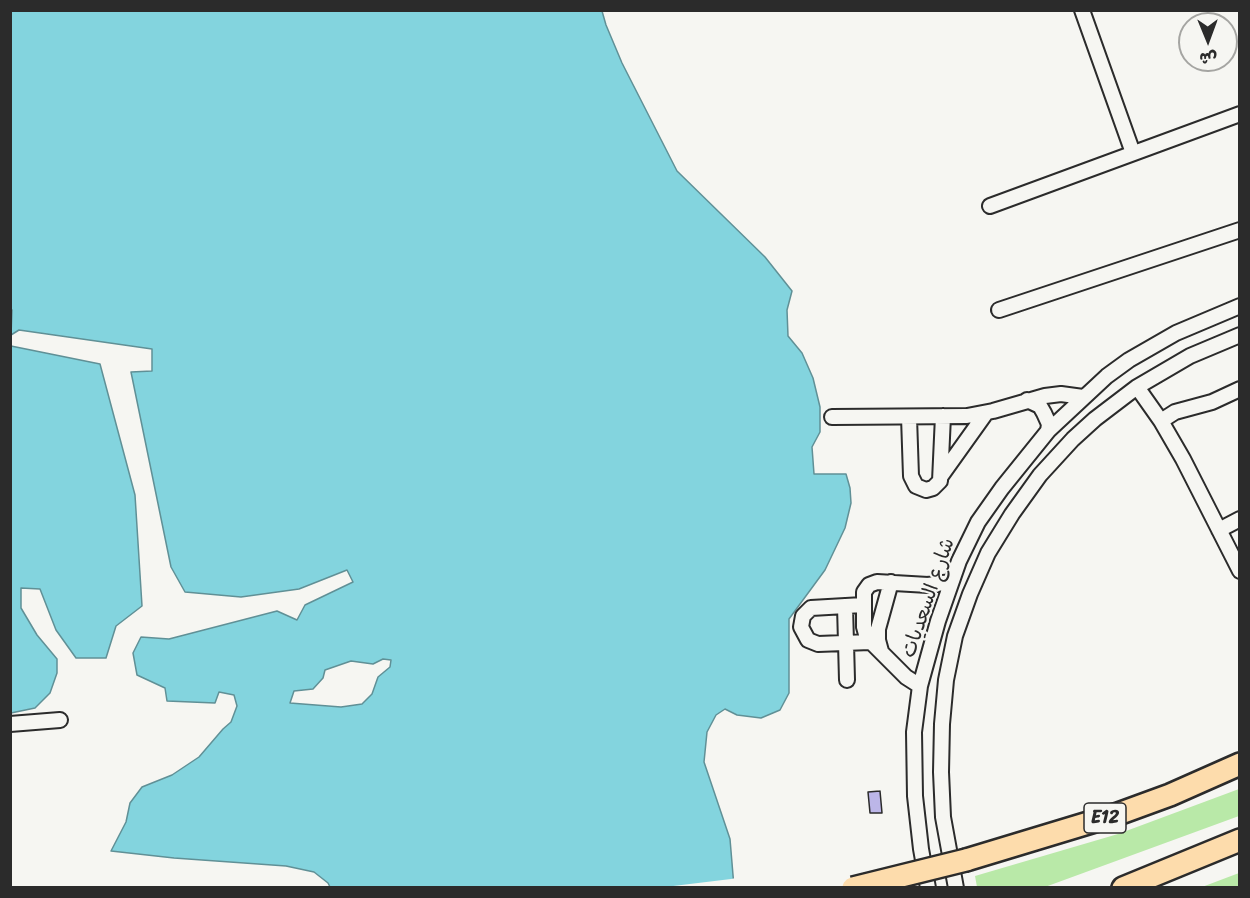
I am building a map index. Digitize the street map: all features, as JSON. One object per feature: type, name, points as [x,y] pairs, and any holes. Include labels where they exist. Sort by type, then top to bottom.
[{"type":"highway","name":"E12","points":[[853,888],[966,860],[1118,813],[1170,795],[1239,764]]},
{"type":"highway","points":[[1123,888],[1239,840]]},
{"type":"street","points":[[1082,10],[1133,153]]},
{"type":"street","points":[[990,206],[1239,114]]},
{"type":"street","points":[[999,310],[1239,230]]},
{"type":"street","name":"شارع السعديات","points":[[928,888],[921,849],[913,768],[914,732],[920,686],[951,582],[978,522],[1048,431],[1107,376],[1176,333],[1239,306]]},
{"type":"street","name":"شارع السعديات","points":[[956,888],[945,835],[942,794],[941,747],[946,680],[962,615],[988,554],[1026,493],[1073,439],[1102,413],[1137,387],[1190,356],[1239,335]]},
{"type":"street","points":[[1137,387],[1161,421],[1183,459],[1239,571]]},
{"type":"street","points":[[1161,421],[1175,412],[1212,402],[1239,389]]},
{"type":"street","points":[[832,417],[909,417],[986,413],[1053,394],[1083,397]]},
{"type":"street","points":[[1027,400],[1040,406],[1049,424],[1048,431]]},
{"type":"street","points":[[909,417],[912,482],[920,489],[931,489],[936,486],[986,413]]},
{"type":"street","points":[[941,476],[944,416]]},
{"type":"street","points":[[1219,530],[1239,519]]},
{"type":"street","points":[[920,686],[906,677],[876,647],[864,627],[863,594],[869,585],[877,582],[928,585],[951,582]]},
{"type":"street","points":[[876,647],[891,582]]},
{"type":"street","points":[[863,605],[811,608],[803,616],[801,627],[805,636],[813,642],[876,647]]},
{"type":"street","points":[[845,606],[847,680]]},
{"type":"street","points":[[10,724],[60,720]]},
{"type":"green space","points":[[1239,789],[1239,816],[1045,887],[977,887],[975,876],[1118,834]]},
{"type":"green space","points":[[1239,873],[1239,887],[1202,887]]},
{"type":"water","points":[[10,11],[602,11],[622,63],[677,171],[765,257],[792,291],[787,310],[788,336],[802,353],[813,378],[820,407],[820,432],[812,447],[814,474],[846,474],[850,488],[851,503],[845,528],[825,570],[789,619],[789,693],[780,710],[761,718],[737,715],[725,709],[716,715],[707,732],[704,762],[730,839],[734,887],[330,887],[314,872],[286,866],[111,851],[126,822],[130,803],[142,787],[172,775],[199,757],[231,722],[237,706],[234,695],[219,692],[215,703],[167,701],[165,688],[137,675],[133,653],[141,637],[169,639],[277,611],[297,620],[305,605],[353,582],[347,570],[299,589],[241,597],[185,592],[171,567],[131,372],[152,371],[152,349],[19,330],[11,335],[12,310],[10,308]],"holes":[[[383,659],[391,660],[390,667],[378,677],[372,694],[362,704],[341,707],[290,703],[294,691],[313,689],[323,678],[325,670],[351,661],[373,664]]]},
{"type":"water","points":[[11,346],[100,364],[135,495],[142,606],[116,626],[106,658],[76,658],[56,630],[40,589],[21,588],[21,608],[37,635],[57,659],[57,673],[50,693],[35,708],[11,713]]},
{"type":"pier","points":[[736,878],[737,888],[665,887],[731,879]]},
{"type":"building","points":[[880,791],[882,813],[870,813],[868,792]]}]
